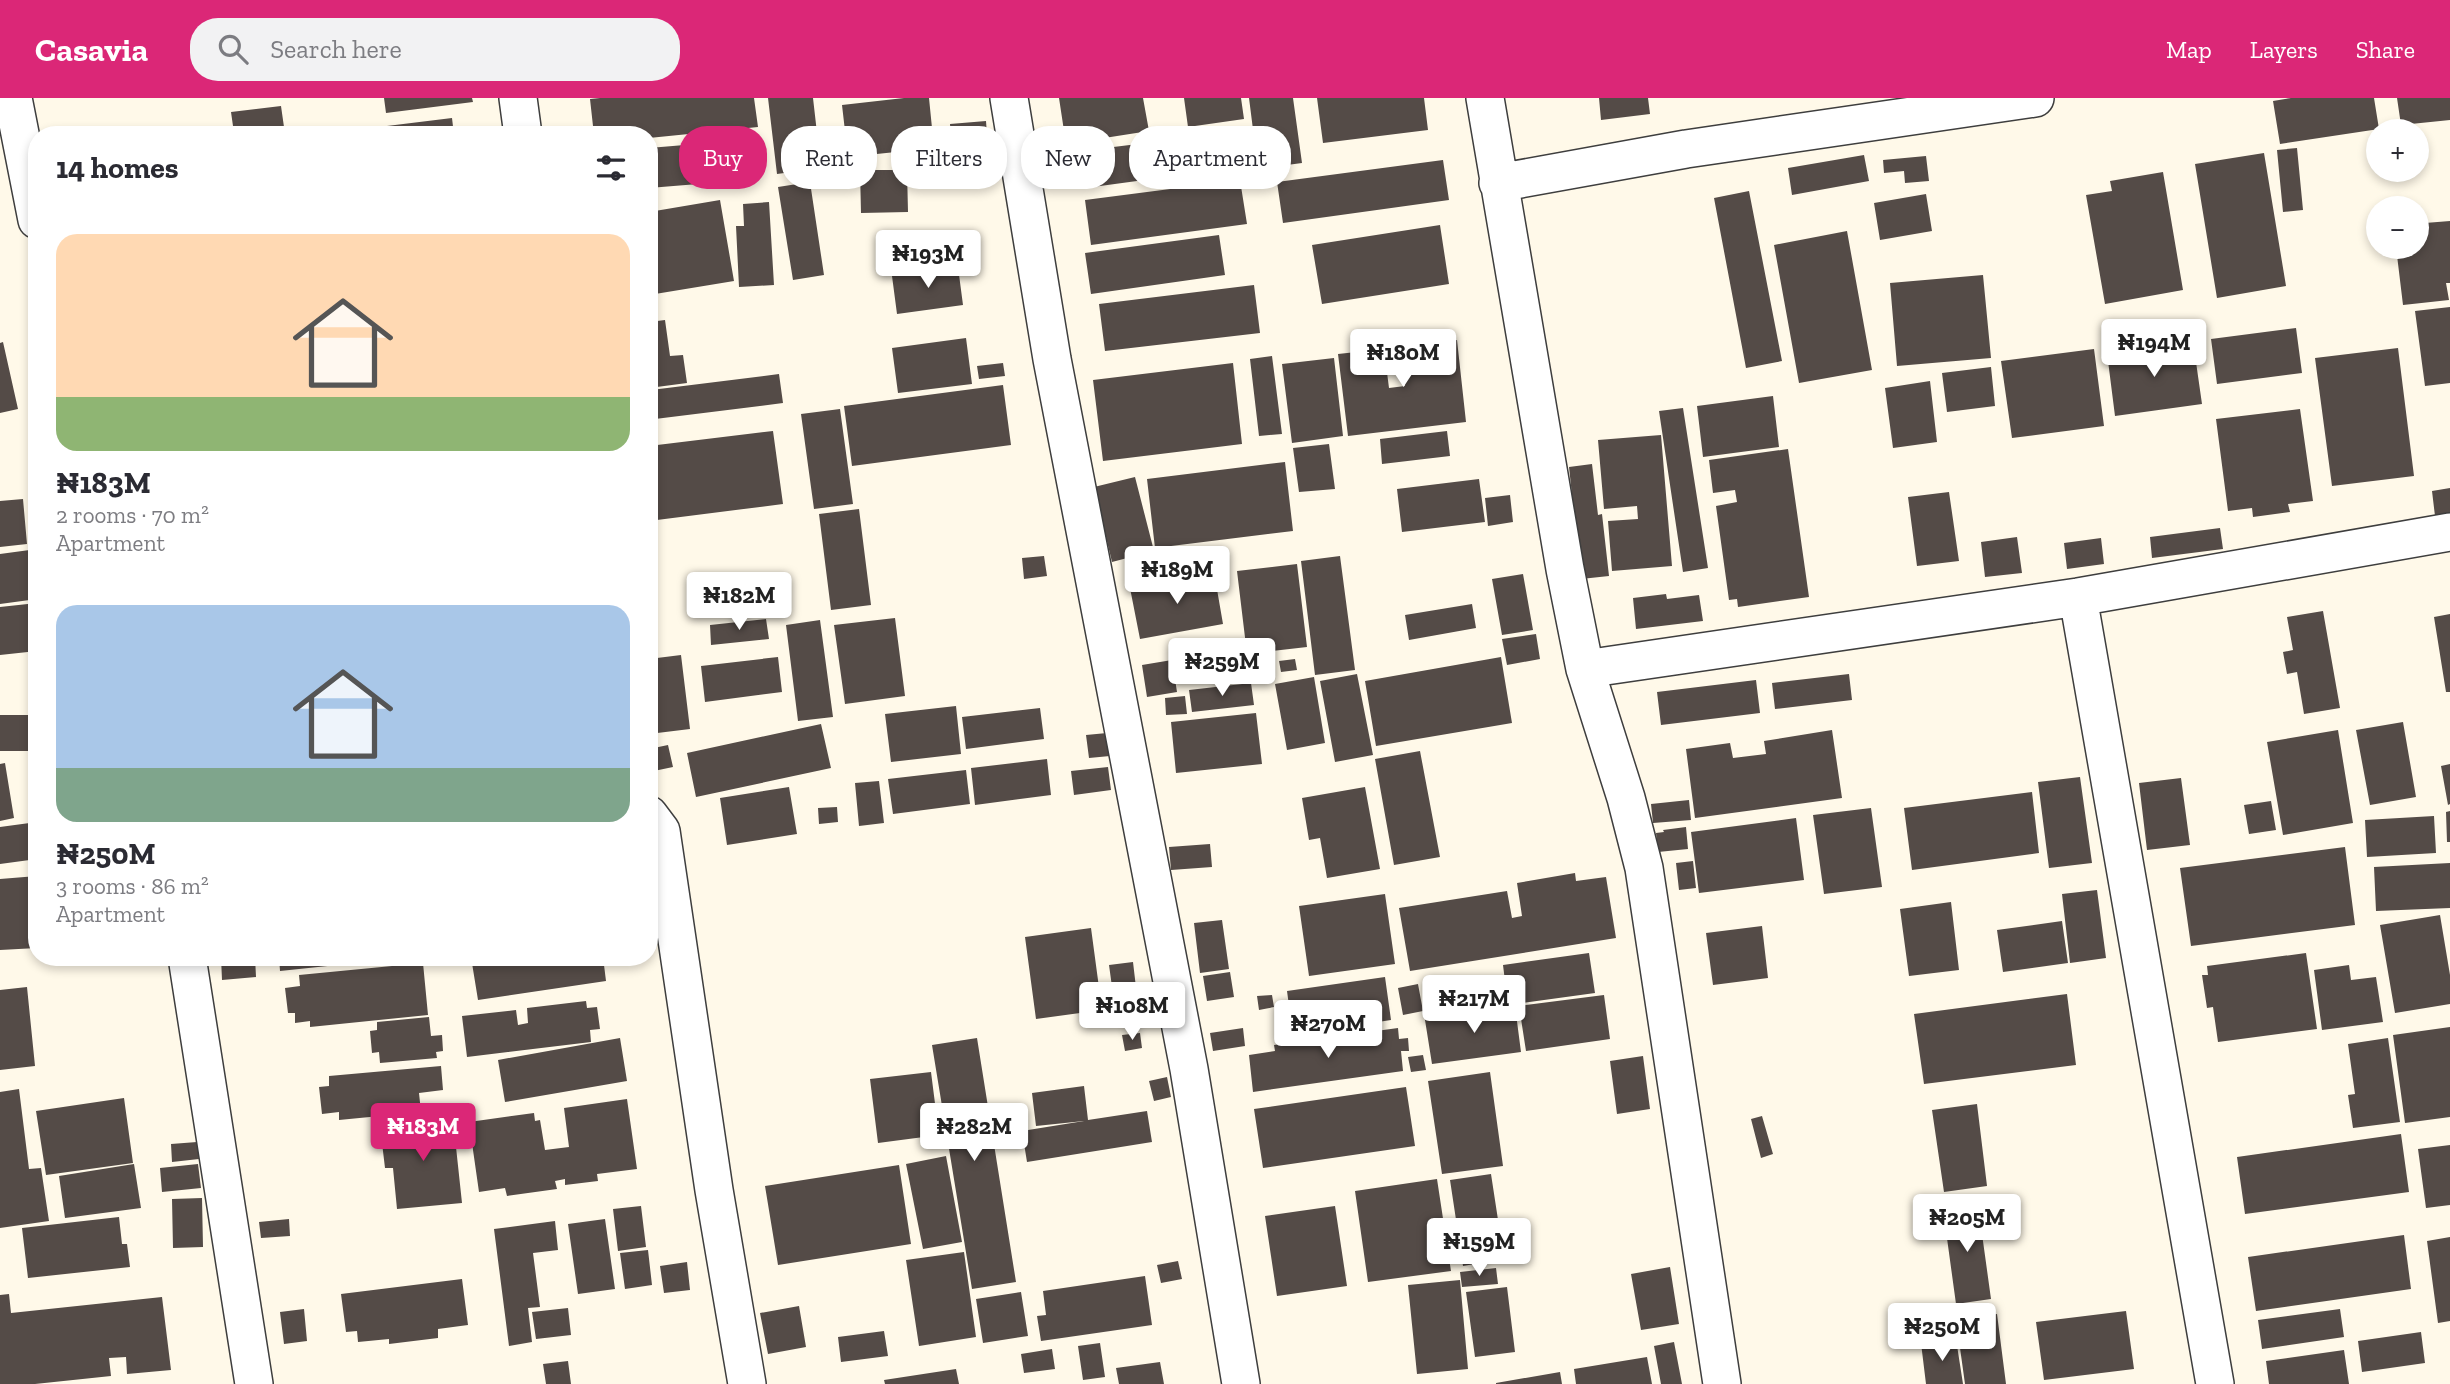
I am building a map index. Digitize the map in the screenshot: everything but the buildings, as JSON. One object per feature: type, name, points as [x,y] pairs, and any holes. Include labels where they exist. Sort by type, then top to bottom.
[{"type":"street","points":[[13,98],[28,174]]},
{"type":"street","points":[[518,98],[522,126]]},
{"type":"street","points":[[1009,98],[1052,359],[1189,1069],[1241,1384]]},
{"type":"street","points":[[1485,98],[1563,555],[1585,668],[1626,799],[1644,868],[1722,1384]]},
{"type":"street","points":[[1498,183],[1686,149],[2035,98]]},
{"type":"street","points":[[1585,668],[2078,597],[2450,532]]},
{"type":"street","points":[[2078,597],[2215,1384]]},
{"type":"street","points":[[658,827],[661,831],[714,1190],[747,1384]]},
{"type":"street","points":[[188,966],[254,1384]]}]
